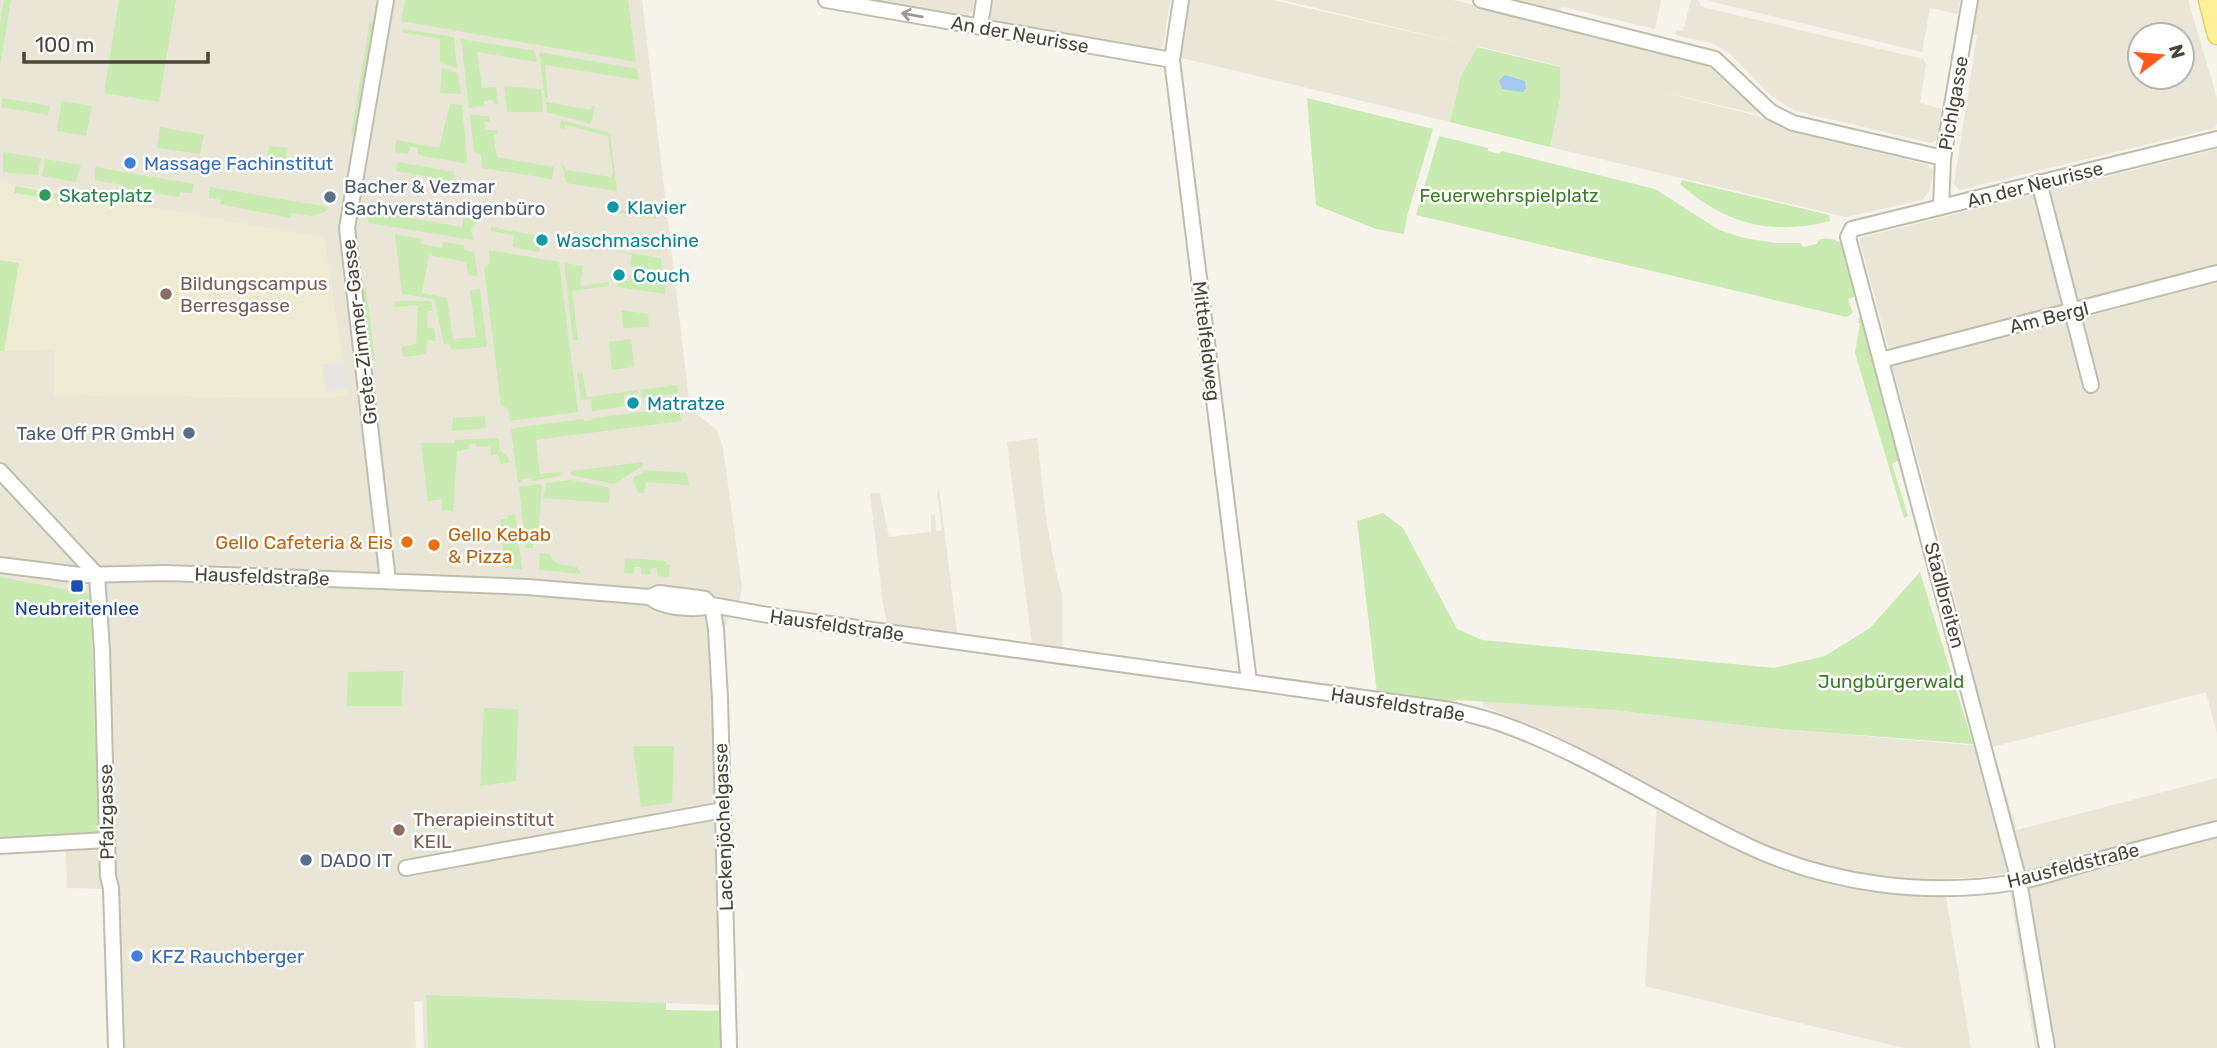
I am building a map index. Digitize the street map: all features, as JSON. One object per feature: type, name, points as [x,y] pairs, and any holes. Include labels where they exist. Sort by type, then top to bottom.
[{"type":"main road","points":[[2208,0],[2217,35]]},
{"type":"street","name":"Grete-Zimmer-Gasse","points":[[386,0],[347,228],[388,581]]},
{"type":"street","name":"An der Neurisse","points":[[826,0],[1172,60]]},
{"type":"street","points":[[980,27],[984,0]]},
{"type":"street","name":"Mittelfeldweg","points":[[1181,0],[1172,60],[1250,682]]},
{"type":"street","points":[[1481,0],[1715,59],[1772,112],[1793,123],[1943,159]]},
{"type":"street","name":"Pichlgasse","points":[[1941,207],[1943,159],[1970,0]]},
{"type":"street","name":"An der Neurisse","points":[[1853,229],[2217,139]]},
{"type":"street","points":[[2039,182],[2091,385]]},
{"type":"street","name":"Stadlbreiten","points":[[1853,229],[1848,237],[2019,881],[2047,1048]]},
{"type":"street","name":"Am Bergl","points":[[1881,360],[2217,272]]},
{"type":"street","points":[[0,471],[97,575]]},
{"type":"street","name":"Hausfeldstraße","points":[[0,565],[97,575],[166,573],[388,581],[563,589],[650,597],[657,603],[704,609],[711,606],[1451,710],[1502,724],[1551,745],[1748,846],[1816,872],[1912,887],[1966,888],[2019,881],[2217,829]]},
{"type":"street","name":"Pfalzgasse","points":[[97,575],[116,1048]]},
{"type":"street","name":"Lackenjöchelgasse","points":[[711,606],[716,629],[719,688],[729,1048]]},
{"type":"street","points":[[406,868],[723,810]]},
{"type":"street","points":[[0,846],[107,839]]},
{"type":"shaded area","points":[[0,0],[642,0],[690,409],[717,430],[723,448],[742,587],[736,616],[728,619],[723,632],[735,1009],[725,1005],[426,995],[428,1048],[424,1048],[422,1001],[414,1002],[416,1048],[116,1048],[111,889],[67,888],[65,843],[0,846]]},
{"type":"shaded area","points":[[874,0],[976,0],[974,10],[967,16]]},
{"type":"shaded area","points":[[990,0],[1170,0],[1163,46],[1157,50],[994,22],[987,14]]},
{"type":"shaded area","points":[[1181,0],[1273,0],[1468,45],[1283,0],[1453,0],[1703,60],[1719,68],[1760,111],[1758,114],[1653,90],[1758,116],[1797,133],[1929,165],[1933,171],[1930,190],[1922,200],[1846,217],[1550,147],[1560,99],[1560,66],[1477,46],[1461,76],[1450,122],[1173,56]]},
{"type":"shaded area","points":[[1517,0],[1661,0],[1655,29],[1564,7],[1559,10]]},
{"type":"shaded area","points":[[1691,0],[1698,0],[1702,7],[1923,59],[1926,64],[1920,103],[1942,109],[1938,139],[1932,143],[1795,111],[1770,95],[1730,54],[1712,43],[1675,35],[1676,30],[1683,31]]},
{"type":"shaded area","points":[[1705,0],[1960,0],[1958,14],[1930,8],[1922,52]]},
{"type":"shaded area","points":[[1979,0],[2188,0],[2194,21],[2126,21],[2126,91],[2196,91],[2196,27],[2217,98],[2217,123],[2215,128],[1959,190],[1954,184],[1977,35],[1973,35]]},
{"type":"shaded area","points":[[2217,149],[2217,268],[2075,304],[2045,192]]},
{"type":"shaded area","name":"Bildungscampus Berresgasse","points":[[0,182],[324,237],[348,395],[333,398],[54,395],[54,350],[0,351]]},
{"type":"shaded area","points":[[2035,194],[2067,307],[1890,354],[1859,238]]},
{"type":"shaded area","points":[[2217,282],[2217,734],[2206,692],[1992,747],[2017,830],[2217,778],[2217,1048],[2035,1048],[2007,873],[1943,879],[1971,1048],[1904,1048],[1645,986],[1658,790],[1555,735],[1483,706],[1483,701],[1614,710],[1757,727],[1991,747],[1943,551],[1892,366],[2066,322],[2085,390],[2099,386],[2081,318]]},
{"type":"shaded area","points":[[343,360],[347,388],[326,393],[322,365]]},
{"type":"shaded area","points":[[1037,438],[1046,518],[1062,594],[1064,652],[1032,645],[1007,442]]},
{"type":"shaded area","points":[[939,487],[957,633],[887,623],[883,604],[870,493],[880,493],[889,537],[931,532],[931,514],[935,515],[936,531],[942,530],[937,494]]},
{"type":"green space","points":[[4,0],[11,0],[0,67],[0,23]]},
{"type":"green space","points":[[119,0],[176,0],[159,102],[104,93]]},
{"type":"green space","points":[[405,0],[628,0],[636,62],[401,21]]},
{"type":"green space","points":[[370,21],[376,24],[357,136],[351,135]]},
{"type":"green space","points":[[404,29],[454,37],[457,68],[440,63],[440,39],[402,32]]},
{"type":"green space","points":[[461,39],[535,51],[537,62],[477,52],[482,88],[496,87],[498,104],[495,105],[493,100],[484,101],[484,106],[469,108]]},
{"type":"green space","points":[[1477,47],[1560,67],[1560,99],[1550,147],[1450,122],[1461,76]]},
{"type":"green space","points":[[539,52],[637,69],[639,80],[545,65],[548,98],[545,98]]},
{"type":"green space","points":[[442,68],[458,73],[461,94],[440,93]]},
{"type":"green space","points":[[504,86],[541,89],[543,112],[507,112]]},
{"type":"green space","points":[[2,98],[50,106],[48,115],[1,107]]},
{"type":"green space","points":[[1307,98],[1433,129],[1404,234],[1376,229],[1316,205]]},
{"type":"green space","points":[[62,101],[92,106],[86,136],[57,131]]},
{"type":"green space","points":[[546,102],[591,110],[592,106],[595,106],[591,124],[547,112]]},
{"type":"green space","points":[[450,104],[462,105],[467,162],[418,155],[418,148],[410,147],[408,154],[395,152],[396,140],[439,148]]},
{"type":"green space","points":[[470,115],[488,116],[490,122],[484,122],[485,130],[497,130],[498,133],[493,135],[497,157],[553,167],[555,163],[552,179],[482,168],[481,155],[474,152]]},
{"type":"green space","points":[[561,120],[610,133],[617,191],[566,183],[562,164],[566,170],[611,177],[613,172],[608,136],[566,125],[564,129],[560,128]]},
{"type":"green space","points":[[160,127],[204,135],[200,154],[157,148]]},
{"type":"green space","name":"Feuerwehrspielplatz","points":[[1439,136],[1488,148],[1488,151],[1499,154],[1502,151],[1655,189],[1719,230],[1744,238],[1775,243],[1800,243],[1803,247],[1825,239],[1842,243],[1856,296],[1848,299],[1853,313],[1846,317],[1416,215]]},
{"type":"green space","points":[[269,146],[288,148],[284,169],[266,165]]},
{"type":"green space","points":[[3,152],[41,158],[38,175],[3,172]]},
{"type":"green space","points":[[45,159],[81,165],[76,182],[42,176]]},
{"type":"green space","points":[[398,162],[454,172],[453,181],[396,171]]},
{"type":"green space","points":[[95,167],[194,184],[192,193],[180,192],[179,197],[122,188],[122,185],[95,180]]},
{"type":"green space","points":[[1682,180],[1829,215],[1830,221],[1788,227],[1750,223],[1714,209],[1680,184]]},
{"type":"green space","name":"Skateplatz","points":[[15,186],[75,197],[74,202],[14,193]]},
{"type":"green space","points":[[210,187],[328,207],[327,211],[312,216],[291,213],[290,218],[220,204],[221,200],[209,198]]},
{"type":"green space","points":[[639,203],[655,205],[656,219],[614,212],[614,209],[637,212]]},
{"type":"green space","points":[[477,209],[478,221],[471,228],[473,240],[368,223],[369,211],[462,227],[465,211]]},
{"type":"green space","points":[[491,227],[542,236],[539,252],[512,247],[514,235],[491,231]]},
{"type":"green space","points":[[395,234],[422,239],[421,244],[442,248],[443,242],[464,245],[464,250],[474,252],[478,277],[468,274],[466,262],[429,255],[422,293],[447,298],[453,339],[476,337],[470,290],[480,289],[487,347],[451,350],[450,345],[444,344],[434,299],[402,294]]},
{"type":"green space","points":[[606,249],[661,258],[662,271],[630,266],[632,255]]},
{"type":"green space","points":[[489,250],[559,262],[578,412],[510,421],[508,409],[501,405],[484,268],[490,263]]},
{"type":"green space","points":[[0,260],[19,263],[4,351],[0,351]]},
{"type":"green space","points":[[564,263],[583,266],[580,286],[609,282],[609,286],[572,291],[578,340],[573,340]]},
{"type":"green space","points":[[630,274],[664,279],[665,294],[618,287],[617,279],[629,281]]},
{"type":"green space","points":[[366,288],[375,360],[368,361],[359,289]]},
{"type":"green space","points":[[431,301],[433,311],[428,311],[427,328],[434,328],[436,341],[427,340],[426,354],[403,357],[402,346],[416,344],[418,305],[395,307],[394,302]]},
{"type":"green space","points":[[621,310],[648,314],[649,327],[623,328]]},
{"type":"green space","points":[[1862,313],[1901,459],[1892,464],[1908,516],[1904,518],[1855,353],[1860,324],[1857,322]]},
{"type":"green space","points":[[631,339],[634,367],[612,370],[609,342]]},
{"type":"green space","points":[[582,372],[587,397],[637,390],[638,394],[624,395],[625,406],[592,411],[591,399],[581,400],[577,373]]},
{"type":"green space","points":[[677,385],[678,393],[642,398],[640,390]]},
{"type":"green space","points":[[679,407],[681,421],[536,440],[540,474],[561,472],[560,476],[532,481],[531,478],[522,479],[522,482],[518,483],[511,430],[514,428]]},
{"type":"green space","points":[[485,416],[486,428],[452,431],[453,418]]},
{"type":"green space","points":[[455,440],[499,440],[500,450],[508,457],[509,463],[501,464],[498,454],[491,455],[490,446],[477,447],[475,443],[469,444],[469,449],[457,451],[453,511],[442,510],[442,499],[428,501],[421,443],[455,443]]},
{"type":"green space","points":[[643,462],[643,466],[614,484],[571,475],[571,471]]},
{"type":"green space","points":[[646,470],[687,473],[689,485],[646,482],[644,493],[638,493],[633,478]]},
{"type":"green space","points":[[571,480],[607,487],[610,489],[609,503],[543,498],[546,483]]},
{"type":"green space","points":[[539,484],[542,486],[538,536],[533,536],[533,548],[526,548],[519,487]]},
{"type":"green space","name":"Jungbürgerwald","points":[[1383,513],[1403,528],[1457,629],[1482,640],[1774,668],[1825,656],[1870,628],[1920,572],[1973,744],[1757,727],[1614,710],[1458,700],[1442,702],[1377,693],[1357,521]]},
{"type":"green space","points":[[515,514],[522,569],[505,568],[500,519],[508,519],[508,515]]},
{"type":"green space","points":[[540,553],[550,554],[557,563],[577,567],[581,574],[539,570]]},
{"type":"green space","points":[[625,558],[667,561],[666,564],[670,565],[669,577],[658,576],[657,568],[651,568],[650,575],[641,574],[641,567],[634,567],[634,574],[624,573]]},
{"type":"green space","points":[[0,577],[90,594],[99,832],[0,838]]},
{"type":"green space","points":[[403,671],[402,706],[347,706],[348,672]]},
{"type":"green space","points":[[484,708],[518,709],[516,781],[480,786]]},
{"type":"green space","points":[[633,746],[674,746],[672,803],[641,807]]},
{"type":"green space","points":[[426,995],[666,1003],[666,1010],[722,1011],[725,1048],[428,1048]]},
{"type":"water","points":[[1505,75],[1525,81],[1526,88],[1523,92],[1502,89],[1499,81]]},
{"type":"place","name":"Massage Fachinstitut","points":[[130,163]]},
{"type":"place","name":"Skateplatz","points":[[45,195]]},
{"type":"place","name":"Bacher & Vezmar Sachverständigenbüro","points":[[330,197]]},
{"type":"place","name":"Klavier","points":[[613,207]]},
{"type":"place","name":"Waschmaschine","points":[[542,240]]},
{"type":"place","name":"Couch","points":[[619,275]]},
{"type":"place","name":"Bildungscampus Berresgasse","points":[[166,294]]},
{"type":"place","name":"Matratze","points":[[633,403]]},
{"type":"place","name":"Take Off PR GmbH","points":[[189,433]]},
{"type":"place","name":"Gello Cafeteria & Eis","points":[[407,542]]},
{"type":"place","name":"Gello Kebab & Pizza","points":[[434,545]]},
{"type":"place","name":"Neubreitenlee","points":[[77,586]]},
{"type":"place","name":"Therapieinstitut KEIL","points":[[399,830]]},
{"type":"place","name":"DADO IT","points":[[306,860]]},
{"type":"place","name":"KFZ Rauchberger","points":[[137,956]]}]
